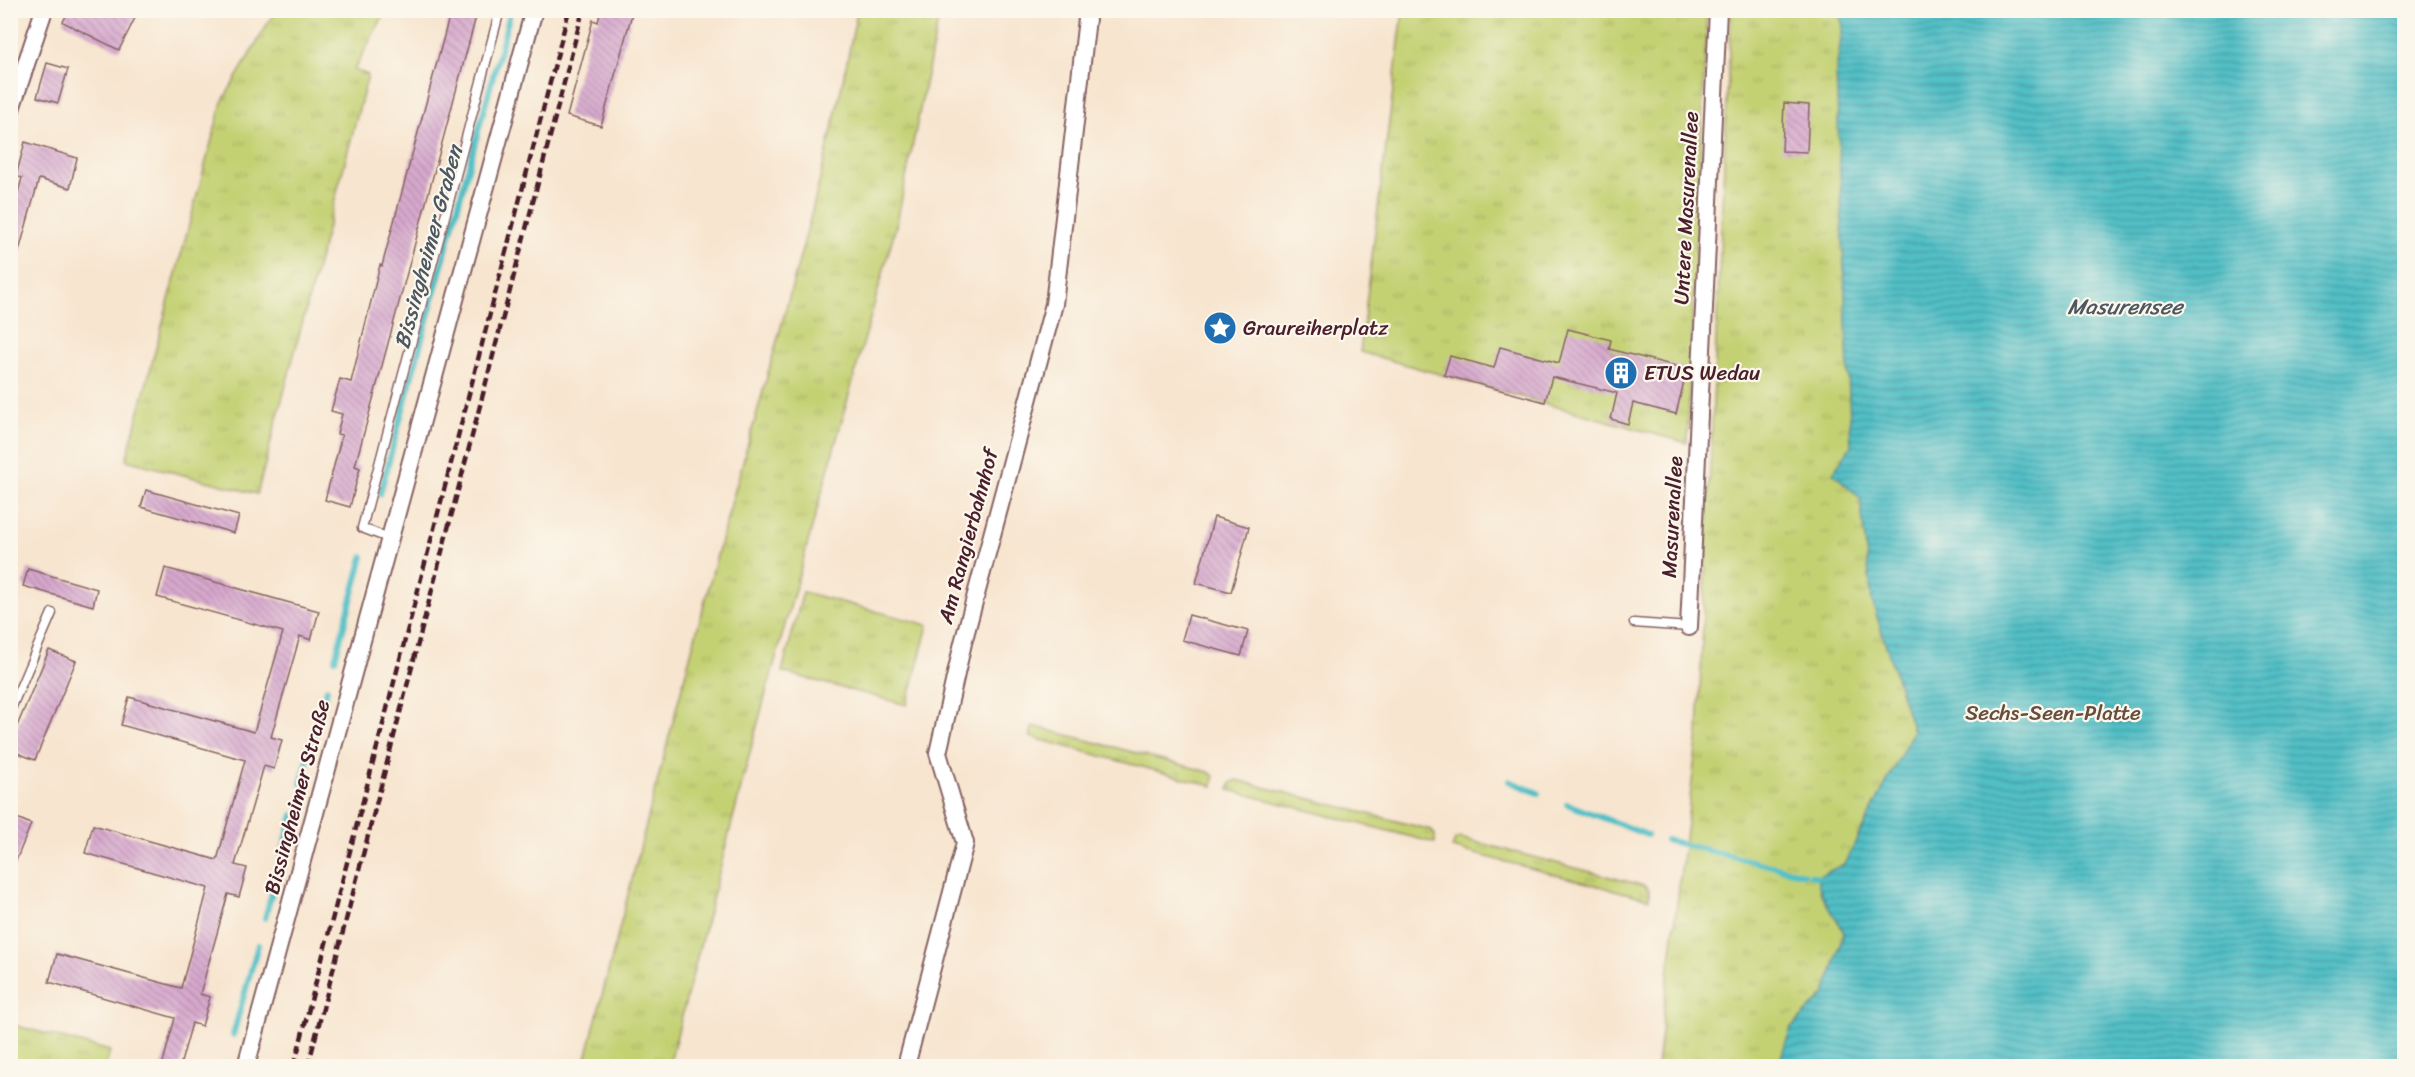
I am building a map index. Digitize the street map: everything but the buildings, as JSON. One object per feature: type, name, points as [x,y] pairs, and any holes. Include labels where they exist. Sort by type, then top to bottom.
[{"type":"street","points":[[10,112],[44,10]]},
{"type":"street","name":"Bissingheimer Straße","points":[[246,1066],[534,10]]},
{"type":"street","name":"Am Rangierbahnhof","points":[[906,1066],[965,843],[938,753],[963,643],[1053,304],[1088,10]]},
{"type":"street","name":"Untere Masurenallee","points":[[1699,408],[1718,10]]},
{"type":"street","name":"Masurenallee","points":[[1689,627],[1699,408]]},
{"type":"lane","points":[[391,539],[362,528],[500,10]]},
{"type":"lane","points":[[10,711],[52,613]]},
{"type":"lane","points":[[1634,623],[1689,627]]},
{"type":"green space","points":[[275,11],[386,11],[354,70],[368,75],[257,494],[126,460],[222,102]]},
{"type":"green space","points":[[857,11],[940,11],[897,222],[755,733],[669,1066],[584,1066],[691,653],[815,201]]},
{"type":"green space","points":[[1403,11],[1707,11],[1687,443],[1360,352]]},
{"type":"green space","name":"Masurensee","points":[[1731,11],[2404,11],[2404,1066],[1657,1066],[1698,733]]},
{"type":"green space","points":[[803,592],[928,625],[907,705],[782,672]]},
{"type":"green space","points":[[1033,726],[1209,772],[1214,776],[1213,786],[1030,737]]},
{"type":"green space","points":[[1237,780],[1431,830],[1435,835],[1435,843],[1229,790],[1231,783]]},
{"type":"green space","points":[[1460,838],[1645,886],[1649,890],[1649,899],[1452,848],[1455,840]]},
{"type":"green space","points":[[10,1024],[110,1051],[106,1066],[11,1066]]},
{"type":"water","name":"Masurensee","points":[[1838,11],[2404,11],[2404,1066],[1778,1066],[1791,1028],[1825,994],[1844,932],[1821,894],[1817,877],[1844,864],[1913,731],[1872,601],[1860,498],[1833,473],[1851,446],[1836,71],[1843,26]]},
{"type":"waterway","name":"Bissingheimer Graben","points":[[380,494],[511,10]]},
{"type":"waterway","name":"Bissingheimer Graben","points":[[335,659],[363,557]]},
{"type":"waterway","name":"Bissingheimer Graben","points":[[301,784],[327,689]]},
{"type":"waterway","points":[[1509,781],[1538,793]]},
{"type":"waterway","points":[[1567,804],[1647,835]]},
{"type":"waterway","name":"Bissingheimer Graben","points":[[265,918],[293,815]]},
{"type":"waterway","points":[[1666,840],[1804,874]]},
{"type":"waterway","points":[[1811,875],[1817,877]]},
{"type":"waterway","name":"Bissingheimer Graben","points":[[233,1035],[258,945]]},
{"type":"railway","points":[[294,1066],[569,10]]},
{"type":"railway","points":[[308,1066],[583,10]]},
{"type":"place","name":"Graureiherplatz","points":[[1220,328]]},
{"type":"place","name":"ETUS Wedau","points":[[1621,373]]},
{"type":"park label","name":"Sechs-Seen-Platte","points":[[2053,713]]}]
